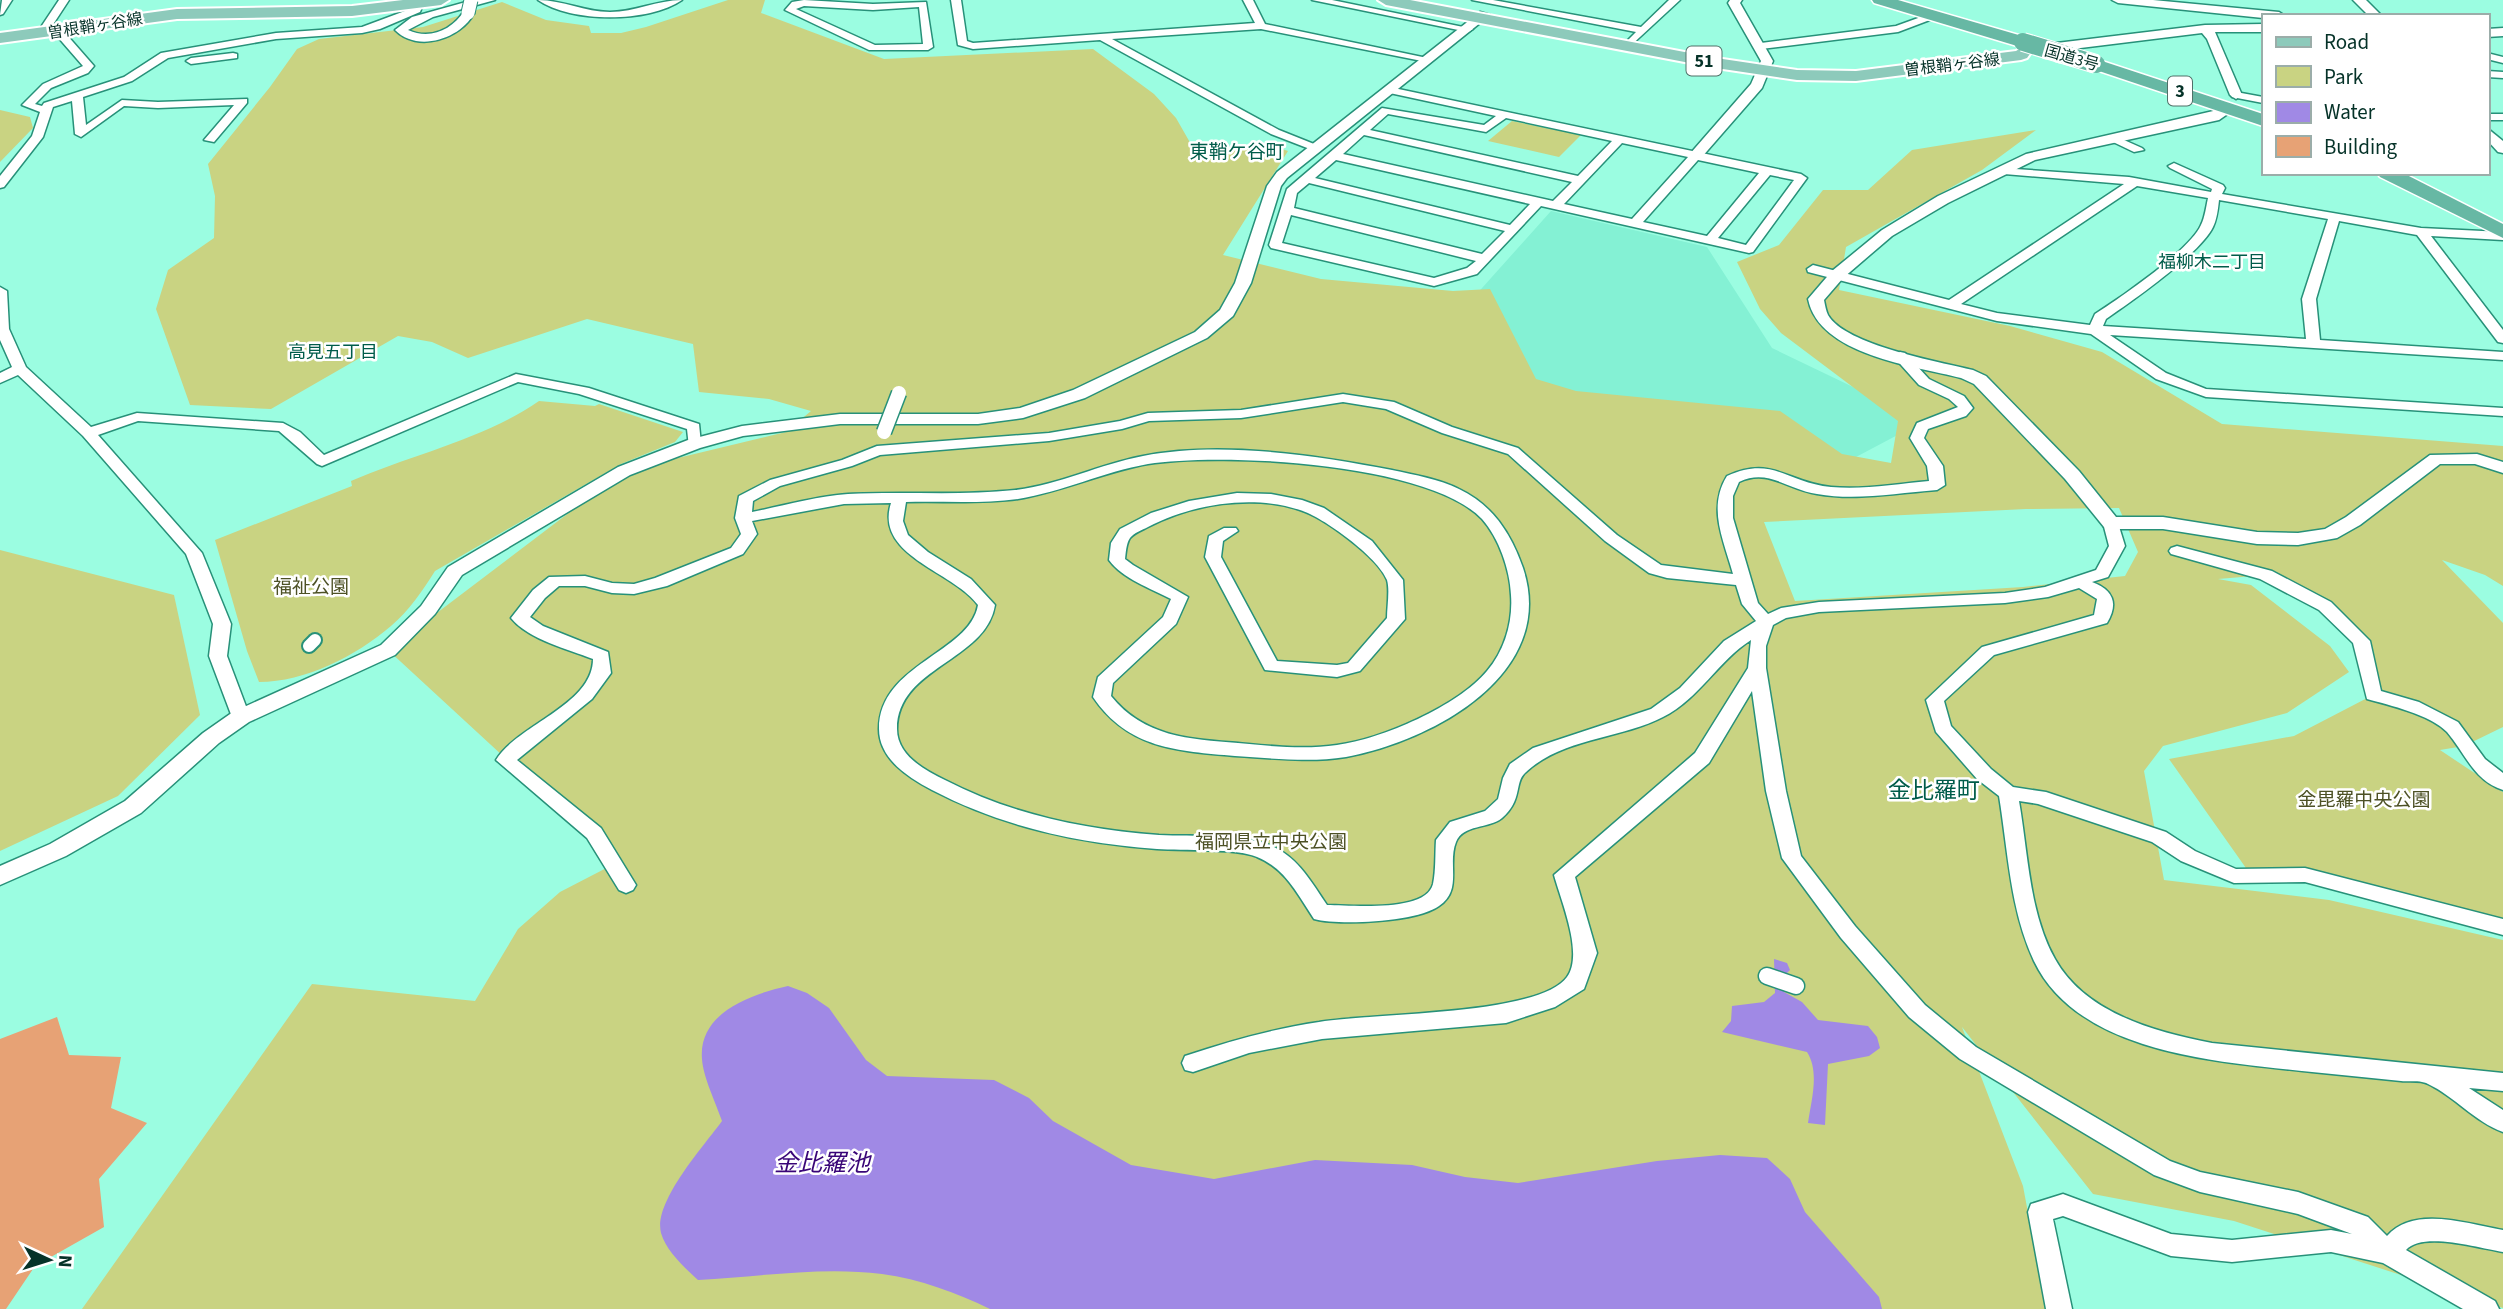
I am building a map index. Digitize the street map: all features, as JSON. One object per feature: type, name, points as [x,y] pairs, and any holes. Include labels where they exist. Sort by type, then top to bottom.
[{"type":"highway","name":"国道3号","points":[[1880,0],[2028,45],[2102,63],[2262,118]]},
{"type":"highway","name":"国道3号","points":[[1895,0],[2028,45]]},
{"type":"highway","points":[[2391,175],[2503,234]]},
{"type":"highway","points":[[2405,175],[2503,224]]},
{"type":"main road","name":"曽根鞘ヶ谷線","points":[[0,37],[180,10],[334,9],[441,0]]},
{"type":"main road","name":"曽根鞘ヶ谷線","points":[[1386,0],[1477,15]]},
{"type":"main road","name":"曽根鞘ヶ谷線","points":[[1407,0],[1629,45],[1797,75],[1856,76],[2021,55],[2028,45]]},
{"type":"street","points":[[0,12],[7,0]]},
{"type":"street","points":[[45,110],[27,105],[47,86],[84,71],[89,66],[53,29],[64,0]]},
{"type":"street","points":[[470,6],[460,26],[444,33],[410,35],[401,30],[404,25],[421,18],[489,0]]},
{"type":"street","points":[[543,0],[566,8],[616,17],[643,13],[677,0]]},
{"type":"street","points":[[956,0],[962,43],[973,46],[1261,26],[1427,60]]},
{"type":"street","points":[[1248,0],[1261,26]]},
{"type":"street","points":[[1317,0],[1643,30]]},
{"type":"street","points":[[1629,45],[1675,0]]},
{"type":"street","points":[[1635,223],[1758,85],[1767,61],[1761,46],[1741,18],[1734,3],[1736,0]]},
{"type":"street","points":[[2118,0],[2171,2],[2279,13]]},
{"type":"street","points":[[2359,0],[2374,14]]},
{"type":"street","points":[[0,184],[37,137],[48,105],[128,79],[151,60],[216,44],[376,27],[417,10],[421,1]]},
{"type":"street","points":[[922,2],[928,47],[873,48],[790,10],[795,4],[804,3],[873,7],[922,2]]},
{"type":"street","points":[[0,876],[58,850],[132,807],[211,738],[241,717],[343,673],[388,650],[428,610],[455,571],[624,471],[694,444],[742,431],[840,419],[978,419],[1023,413],[1079,394],[1201,335],[1227,313],[1243,283],[1274,186],[1282,175],[1427,60],[1477,15]]},
{"type":"street","points":[[1761,46],[1898,29],[1932,16]]},
{"type":"street","points":[[2028,45],[2205,29],[2262,28]]},
{"type":"street","points":[[2205,29],[2213,38],[2236,95],[2262,100]]},
{"type":"street","points":[[1104,38],[1275,132],[1315,148]]},
{"type":"street","points":[[144,68],[175,65],[209,57],[233,56]]},
{"type":"street","points":[[1334,156],[1749,249],[1801,178],[1389,90]]},
{"type":"street","points":[[77,94],[80,134],[122,103],[158,105],[243,101],[210,139]]},
{"type":"street","points":[[1505,114],[1486,129],[1386,110],[1291,192],[1275,245],[1434,282],[1472,271],[1539,201]]},
{"type":"street","points":[[900,497],[894,522],[903,542],[974,586],[987,606],[982,623],[909,682],[895,703],[887,729],[894,751],[920,777],[1005,815],[1062,830],[1116,839],[1252,847],[1273,853],[1289,866],[1321,913],[1406,911],[1432,901],[1443,888],[1447,840],[1457,827],[1492,816],[1507,802],[1517,768],[1557,746],[1657,713],[1686,692],[1730,645],[1781,613],[1819,607],[2005,598],[2048,592],[2102,573],[2117,546],[2112,523],[2072,475],[1980,380],[1857,343],[1835,331],[1821,318],[1816,299],[1835,274],[1886,232],[2031,157],[2214,117],[2222,113]]},
{"type":"street","points":[[1362,131],[1581,180]]},
{"type":"street","points":[[2489,134],[2503,149]]},
{"type":"street","points":[[1556,205],[1620,139]]},
{"type":"street","points":[[2115,139],[2138,149]]},
{"type":"street","points":[[2095,331],[2100,317],[2206,230],[2214,195],[2219,188],[2174,166]]},
{"type":"street","points":[[2004,170],[2135,182],[2334,219],[2421,232],[2503,234]]},
{"type":"street","points":[[1710,240],[1767,171]]},
{"type":"street","points":[[1306,179],[1513,229]]},
{"type":"street","points":[[1952,304],[2135,182]]},
{"type":"street","points":[[1287,211],[1485,259]]},
{"type":"street","points":[[2313,344],[2309,299],[2334,219]]},
{"type":"street","points":[[2421,232],[2503,339]]},
{"type":"street","points":[[1813,270],[1997,317],[2095,331],[2503,356]]},
{"type":"street","points":[[0,290],[1,329],[20,369],[88,433],[194,553],[222,624],[218,656],[241,717]]},
{"type":"street","points":[[2095,331],[2170,382],[2206,393],[2503,412]]},
{"type":"street","points":[[1766,622],[1750,604],[1725,518],[1725,496],[1732,479],[1747,471],[1770,471],[1797,485],[1842,492],[1937,485],[1935,466],[1917,438],[1922,426],[1961,413],[1966,408],[1957,397],[1918,378],[1900,356]]},
{"type":"street","points":[[0,379],[20,369]]},
{"type":"street","points":[[88,433],[137,417],[283,427],[323,461],[516,377],[545,381],[603,396],[694,427],[694,444]]},
{"type":"street","points":[[877,451],[899,393]]},
{"type":"street","points":[[626,885],[594,833],[505,760],[586,695],[602,673],[602,656],[537,630],[520,618],[539,594],[555,581],[585,581],[612,588],[634,589],[661,582],[737,551],[749,534],[743,517],[745,499],[755,491],[775,482],[847,463],[877,451],[1049,438],[1167,415],[1241,414],[1343,398],[1371,400],[1447,430],[1513,451],[1611,538],[1655,569],[1667,573],[1742,580]]},
{"type":"street","points":[[743,517],[844,499],[1014,495],[1033,492],[1135,462],[1170,456],[1277,457],[1354,466],[1420,481],[1454,493],[1483,512],[1504,536],[1519,580],[1519,630],[1496,673],[1481,688],[1425,722],[1349,750],[1304,754],[1203,747],[1145,736],[1115,717],[1102,697],[1104,681],[1170,620],[1180,597],[1127,569],[1117,560],[1119,543],[1126,532],[1157,516],[1195,504],[1237,498],[1271,499],[1318,511],[1366,544],[1395,580],[1396,619],[1354,667],[1337,671],[1270,666],[1213,557],[1215,539],[1230,531]]},
{"type":"street","points":[[2112,523],[2163,523],[2258,538],[2298,539],[2330,534],[2353,521],[2436,459],[2477,459],[2503,468]]},
{"type":"street","points":[[2177,551],[2266,575],[2325,606],[2361,641],[2373,695],[2413,706],[2452,726],[2478,764],[2503,783]]},
{"type":"street","points":[[2077,582],[2098,590],[2106,599],[2107,607],[2101,619],[1988,650],[1935,700],[1942,728],[1984,774],[2008,793],[2039,797],[2159,837],[2188,856],[2234,876],[2305,874],[2503,927]]},
{"type":"street","points":[[1766,622],[1757,646],[1757,668],[1776,791],[1792,858],[1848,932],[1917,1011],[1968,1053],[2162,1168],[2200,1182],[2311,1207],[2358,1225],[2388,1252],[2486,1309]]},
{"type":"street","points":[[1193,1063],[1248,1044],[1322,1030],[1506,1014],[1547,1001],[1576,983],[1587,953],[1564,875],[1702,758],[1757,668]]},
{"type":"street","points":[[2008,793],[2031,925],[2045,962],[2060,983],[2089,1007],[2127,1028],[2167,1044],[2212,1052],[2434,1077],[2503,1082]]},
{"type":"street","points":[[1766,976],[1796,986]]},
{"type":"street","points":[[2434,1077],[2503,1122]]},
{"type":"street","points":[[2059,1309],[2040,1212],[2063,1205],[2171,1245],[2232,1251],[2331,1241],[2388,1252]]},
{"type":"street","points":[[2388,1252],[2404,1234],[2428,1229],[2503,1241]]},
{"type":"shaded area","points":[[1551,211],[1707,247],[1772,348],[1924,421],[1839,466],[1514,387],[1474,297]]},
{"type":"green space","name":"福岡県立中央公園","points":[[728,0],[765,0],[761,13],[884,59],[1093,49],[1154,94],[1176,118],[1192,146],[1279,148],[1288,151],[1223,255],[1321,279],[1453,291],[1490,289],[1536,379],[1576,391],[1780,411],[1842,454],[1891,463],[1898,421],[1781,333],[1760,309],[1737,262],[1779,245],[1823,190],[1868,190],[1912,150],[2036,130],[1982,170],[1846,247],[1839,290],[2010,326],[2102,352],[2222,424],[2503,446],[2503,586],[2485,575],[2442,560],[2503,623],[2503,727],[2464,746],[2440,750],[2503,792],[2503,923],[2305,875],[2253,878],[2169,759],[2294,736],[2373,695],[2361,641],[2325,606],[2266,575],[2218,579],[2251,585],[2330,646],[2349,672],[2287,713],[2163,746],[2144,771],[2164,880],[2329,900],[2503,940],[2503,1308],[2234,1221],[2093,1194],[1962,1027],[2023,1186],[2046,1309],[82,1309],[312,984],[475,1001],[518,929],[560,892],[618,862],[388,650],[624,471],[786,432],[811,411],[769,399],[699,392],[693,344],[587,319],[468,358],[432,342],[398,336],[271,409],[190,405],[156,309],[168,270],[214,238],[215,196],[208,164],[297,49],[319,39],[423,27],[502,2],[546,20],[589,26],[591,33],[621,33]],"holes":[[[2119,508],[2138,552],[2125,576],[2023,587],[1795,601],[1764,522],[2026,509]]]},
{"type":"green space","points":[[0,110],[30,117],[33,128],[0,162]]},
{"type":"green space","points":[[1512,121],[1581,135],[1559,157],[1488,141]]},
{"type":"green space","name":"福祉公園","points":[[539,401],[595,406],[599,404],[683,432],[675,442],[621,464],[435,571],[398,620],[346,657],[312,672],[276,681],[259,682],[247,651],[215,540],[352,486],[351,481],[375,471],[472,436]]},
{"type":"green space","points":[[0,550],[174,595],[200,715],[118,796],[0,851]]},
{"type":"water","points":[[1774,959],[1787,963],[1790,970],[1786,974],[1784,992],[1802,1002],[1818,1020],[1868,1026],[1877,1037],[1880,1048],[1869,1056],[1828,1064],[1825,1125],[1808,1123],[1814,1077],[1807,1052],[1722,1032],[1731,1021],[1732,1006],[1764,1002],[1775,993]]},
{"type":"water","name":"金比羅池","points":[[788,986],[807,993],[829,1008],[866,1060],[887,1076],[994,1080],[1029,1098],[1053,1121],[1131,1165],[1214,1179],[1315,1160],[1412,1165],[1465,1177],[1518,1183],[1657,1161],[1720,1155],[1767,1158],[1790,1179],[1805,1212],[1879,1297],[1882,1309],[990,1309],[938,1287],[882,1274],[836,1271],[698,1280],[667,1246],[661,1233],[661,1220],[672,1191],[722,1121],[705,1074],[703,1043],[709,1029],[730,1008],[758,994]]},
{"type":"building","points":[[57,1017],[69,1055],[121,1057],[111,1108],[147,1123],[99,1179],[104,1227],[35,1266],[6,1309],[0,1309],[0,1039]]},
{"type":"district","name":"東鞘ケ谷町","points":[[1237,151]]},
{"type":"district","name":"福柳木二丁目","points":[[2212,262]]},
{"type":"district","name":"高見五丁目","points":[[333,352]]},
{"type":"district","name":"金比羅町","points":[[1934,790]]},
{"type":"park label","name":"金毘羅中央公園","points":[[2364,799]]}]
